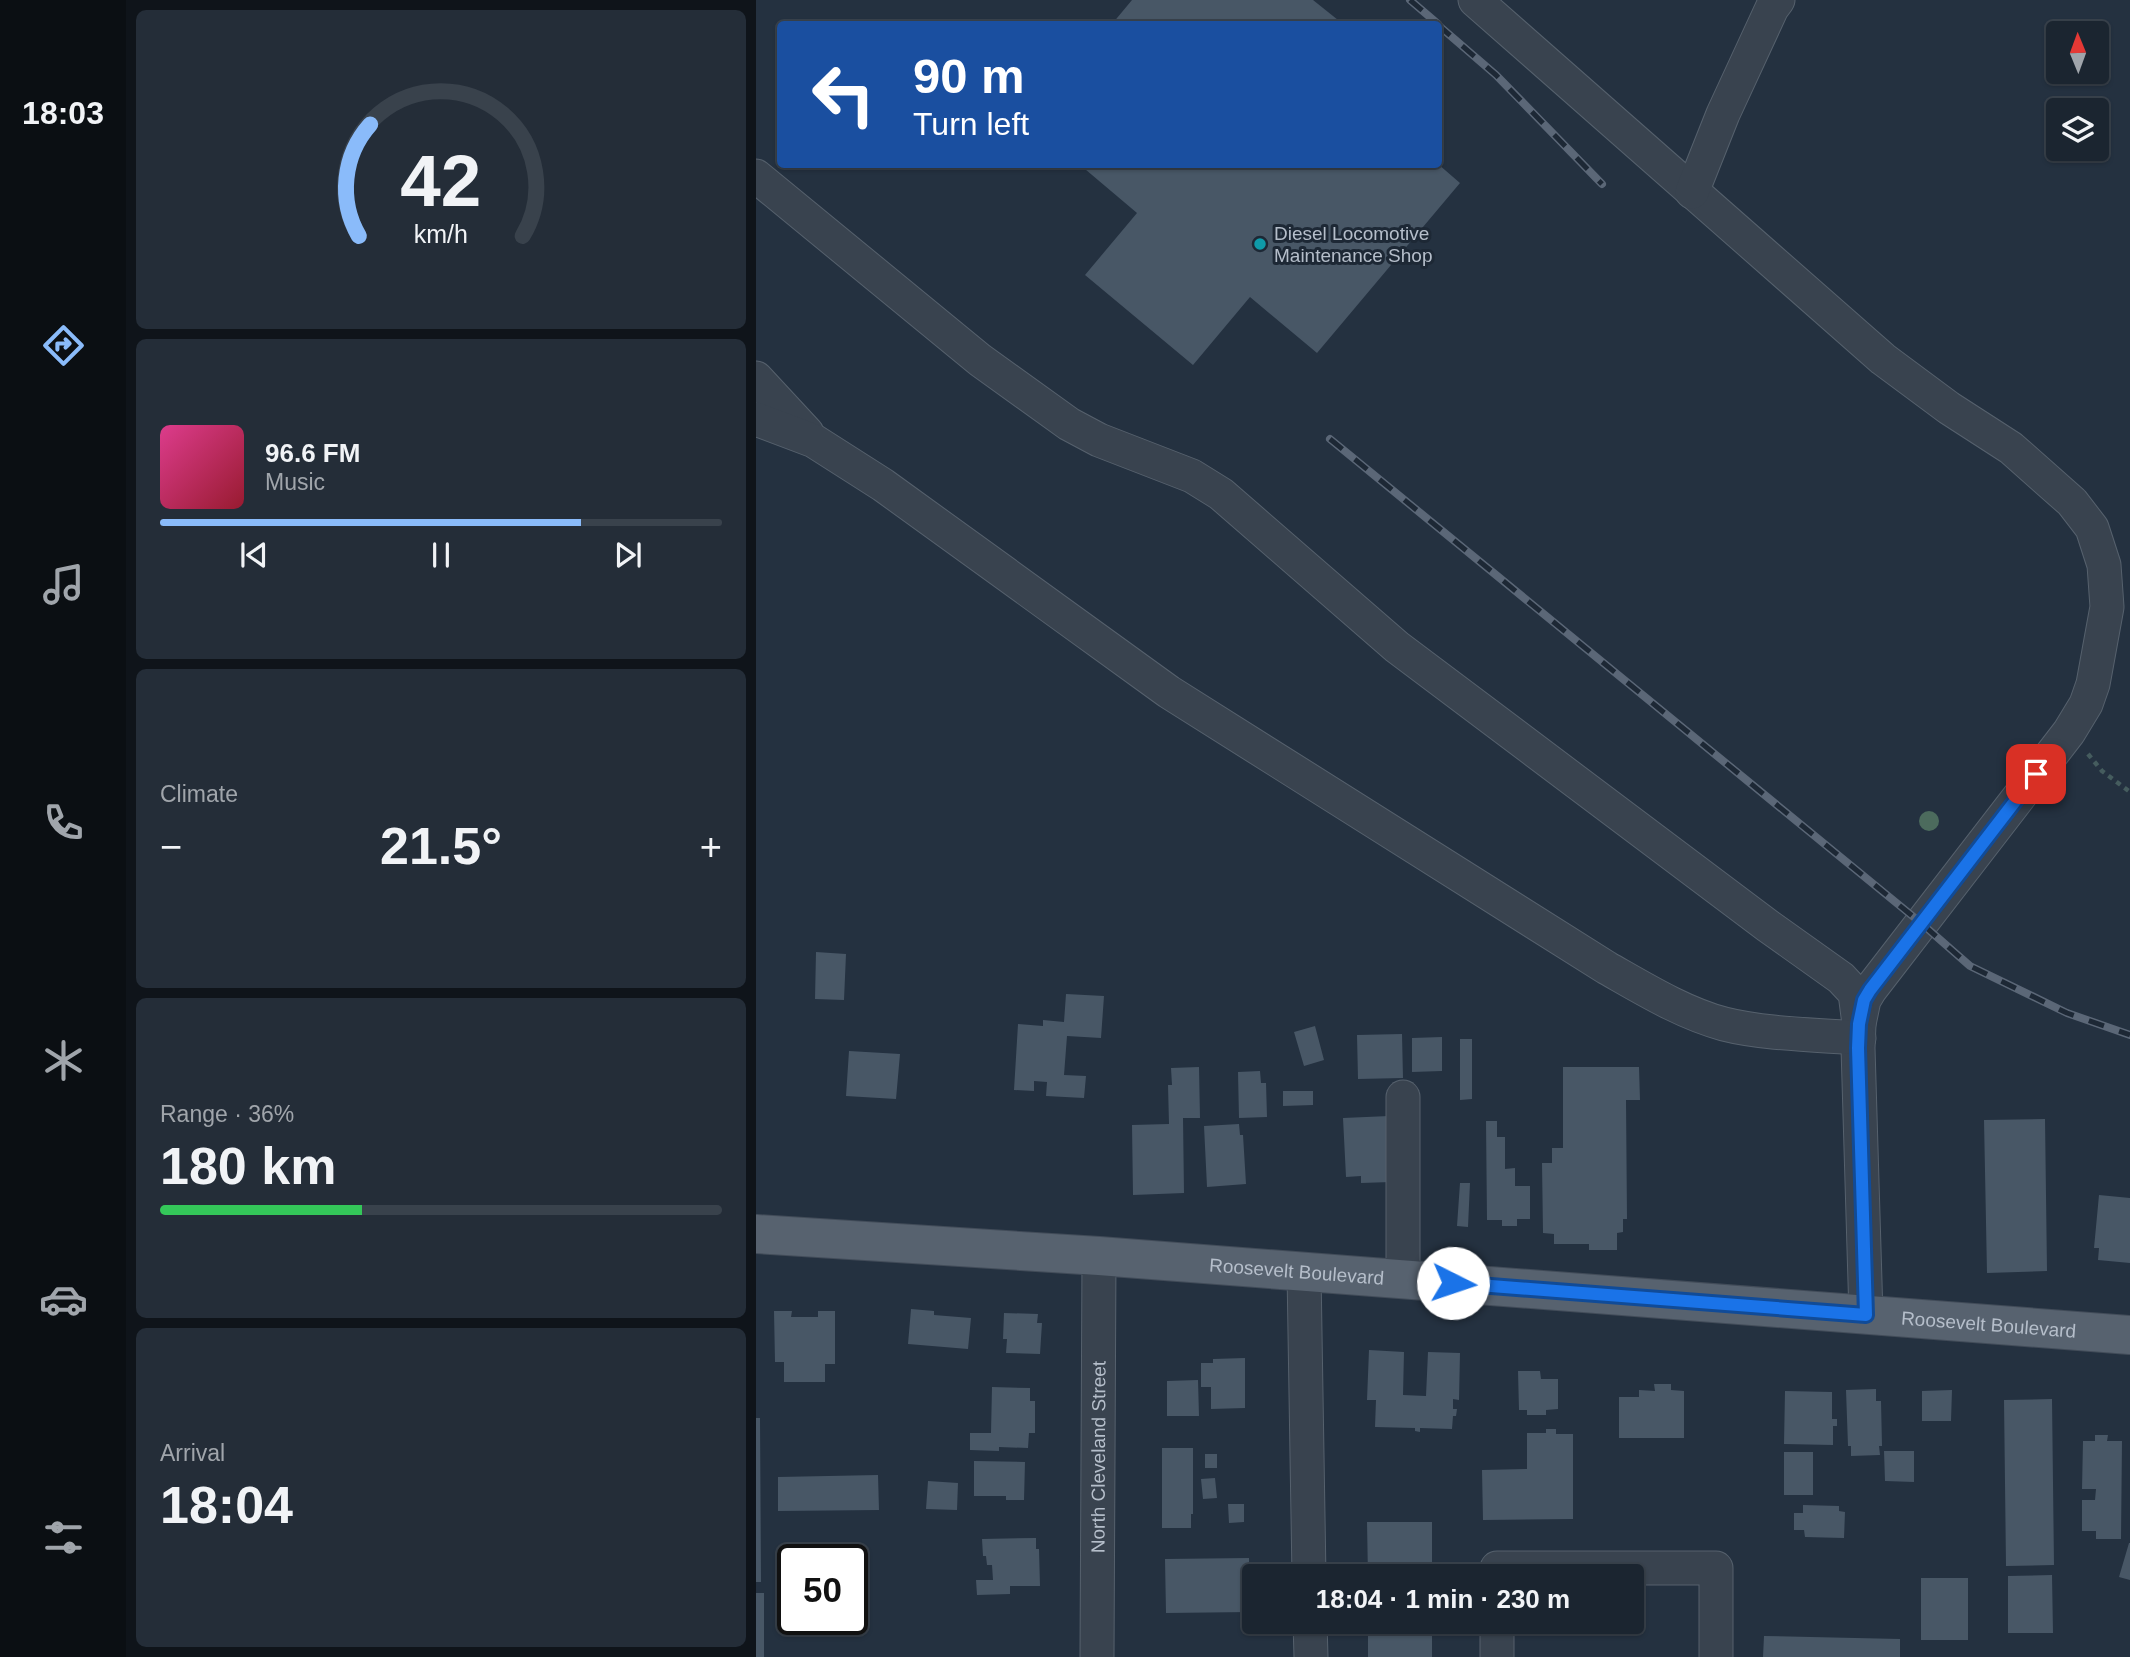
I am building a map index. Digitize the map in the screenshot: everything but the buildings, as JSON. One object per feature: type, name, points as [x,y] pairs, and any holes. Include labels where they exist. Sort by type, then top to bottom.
[{"type":"main road","name":"Roosevelt Boulevard","points":[[756,1234],[1099,1256],[2130,1335]]},
{"type":"street","points":[[1475,0],[1883,359],[1949,408],[2011,448],[2072,502],[2092,528],[2104,565],[2107,607],[2094,684],[2086,704],[2069,732],[1870,990],[1864,1000],[1859,1031]]},
{"type":"street","points":[[1692,192],[1723,114],[1778,0]]},
{"type":"street","points":[[756,176],[980,360],[1069,424],[1099,440],[1192,476],[1221,494],[1397,647],[1841,978],[1854,993],[1859,1031],[1866,1315]]},
{"type":"street","points":[[756,378],[814,441]]},
{"type":"street","points":[[756,419],[814,441],[883,485],[1169,692],[1628,980],[1691,1012],[1724,1024],[1859,1031]]},
{"type":"street","points":[[1403,1097],[1403,1279]]},
{"type":"street","name":"North Cleveland Street","points":[[1097,1657],[1099,1256]]},
{"type":"street","points":[[1304,1272],[1309,1564]]},
{"type":"street","points":[[1644,1568],[1716,1568],[1716,1657]]},
{"type":"street","points":[[1310,1634],[1311,1657]]},
{"type":"street","points":[[1497,1634],[1497,1657]]},
{"type":"path","points":[[2069,732],[2102,771],[2130,792]]},
{"type":"railway","points":[[1410,0],[1434,21]]},
{"type":"railway","points":[[1442,28],[1496,75],[1602,184]]},
{"type":"railway","points":[[1330,439],[1970,966],[2067,1013],[2130,1035]]},
{"type":"place","name":"Diesel Locomotive Maintenance Shop","points":[[1260,244]]},
{"type":"route","points":[[1453,1283],[1866,1315],[1858,1048],[1864,1000],[2036,774]]}]
